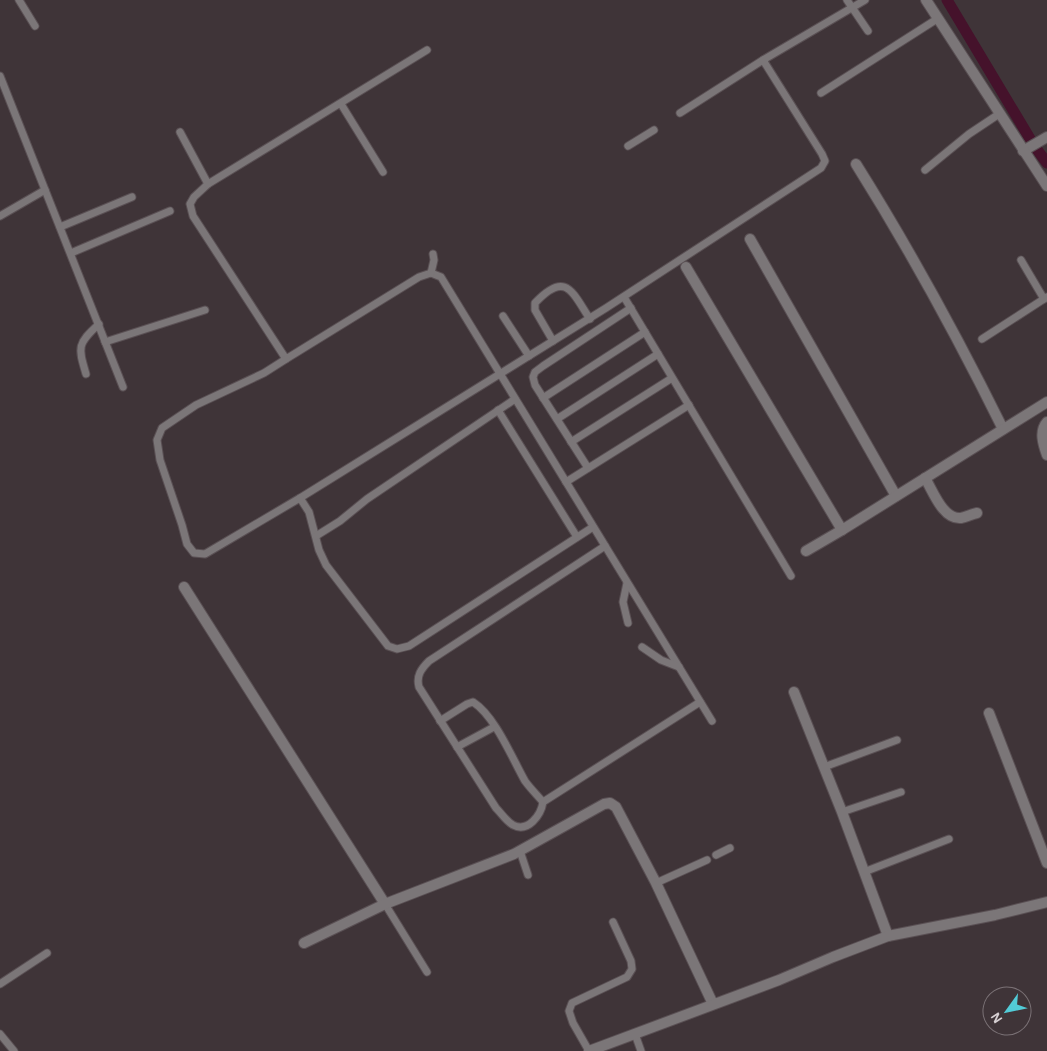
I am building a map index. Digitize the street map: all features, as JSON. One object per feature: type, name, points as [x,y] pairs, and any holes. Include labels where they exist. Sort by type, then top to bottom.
[{"type":"street","points":[[926,0],[999,114],[1029,147],[1047,186]]},
{"type":"street","points":[[1029,147],[1047,137]]},
{"type":"street","points":[[856,164],[930,287],[1003,429]]},
{"type":"street","points":[[750,239],[896,496]]},
{"type":"street","points":[[686,267],[842,530]]},
{"type":"street","points":[[806,550],[842,530],[1047,402]]},
{"type":"street","points":[[1047,422],[1044,424],[1042,438],[1047,455]]},
{"type":"street","points":[[925,478],[944,509],[953,517],[962,518],[977,513]]},
{"type":"street","points":[[184,587],[385,904]]},
{"type":"street","points":[[794,692],[842,812],[888,936]]},
{"type":"street","points":[[989,713],[1047,863]]},
{"type":"street","points":[[304,943],[385,904],[520,851],[604,804],[610,803],[616,807],[656,883],[713,1004]]},
{"type":"street","points":[[589,1051],[779,980],[888,936],[995,915],[1047,902]]},
{"type":"lane","points":[[19,0],[35,26]]},
{"type":"lane","points":[[848,0],[868,32]]},
{"type":"lane","points":[[680,113],[763,60],[865,0]]},
{"type":"lane","points":[[821,93],[937,19]]},
{"type":"lane","points":[[286,359],[193,216],[190,204],[194,197],[208,184],[427,50]]},
{"type":"lane","points":[[712,721],[604,546],[566,482],[515,399],[500,374],[441,277],[431,272],[419,277],[264,373],[183,413],[162,428],[157,440],[160,460],[187,544],[194,553],[205,554],[300,498],[500,374],[529,356],[590,319],[821,168],[825,161],[822,154],[763,60]]},
{"type":"lane","points":[[0,76],[123,387]]},
{"type":"lane","points":[[341,104],[383,172]]},
{"type":"lane","points":[[925,170],[969,134],[999,114]]},
{"type":"lane","points":[[628,146],[654,130]]},
{"type":"lane","points":[[180,132],[208,184]]},
{"type":"lane","points":[[0,216],[45,190]]},
{"type":"lane","points":[[60,227],[132,197]]},
{"type":"lane","points":[[70,253],[170,212]]},
{"type":"lane","points":[[431,272],[434,260],[433,254]]},
{"type":"lane","points":[[982,339],[1046,298],[1021,260]]},
{"type":"lane","points":[[554,341],[535,310],[535,303],[557,286],[569,288],[590,319]]},
{"type":"lane","points":[[624,297],[791,576]]},
{"type":"lane","points":[[588,468],[535,385],[533,377],[535,372],[631,308]]},
{"type":"lane","points":[[105,342],[205,310]]},
{"type":"lane","points":[[503,316],[529,356]]},
{"type":"lane","points":[[86,374],[81,356],[81,344],[98,324]]},
{"type":"lane","points":[[543,398],[645,332]]},
{"type":"lane","points":[[557,420],[658,354]]},
{"type":"lane","points":[[571,442],[672,378]]},
{"type":"lane","points":[[316,536],[340,521],[367,499],[515,399]]},
{"type":"lane","points":[[566,482],[689,405]]},
{"type":"lane","points":[[498,410],[577,537]]},
{"type":"lane","points":[[300,498],[309,512],[319,550],[334,577],[388,646],[397,649],[408,646],[593,527]]},
{"type":"lane","points":[[440,721],[473,702],[489,717],[526,782],[543,802],[538,816],[528,826],[516,826],[507,821],[496,808],[440,721],[419,687],[417,679],[422,668],[429,661],[604,546]]},
{"type":"lane","points":[[627,583],[623,602],[628,623]]},
{"type":"lane","points":[[642,646],[661,660],[679,668]]},
{"type":"lane","points":[[543,802],[700,702]]},
{"type":"lane","points":[[457,747],[494,727]]},
{"type":"lane","points":[[824,767],[897,740]]},
{"type":"lane","points":[[842,812],[901,792]]},
{"type":"lane","points":[[864,872],[949,838]]},
{"type":"lane","points":[[716,856],[730,848]]},
{"type":"lane","points":[[520,851],[528,875]]},
{"type":"lane","points":[[656,883],[707,860]]},
{"type":"lane","points":[[385,904],[426,972]]},
{"type":"lane","points":[[589,1051],[573,1023],[569,1011],[572,1003],[627,977],[632,969],[631,961],[613,922]]},
{"type":"lane","points":[[0,984],[47,953]]},
{"type":"lane","points":[[0,1034],[14,1051]]},
{"type":"lane","points":[[635,1034],[641,1051]]},
{"type":"waterway","points":[[947,0],[1035,147],[1047,163]]}]
